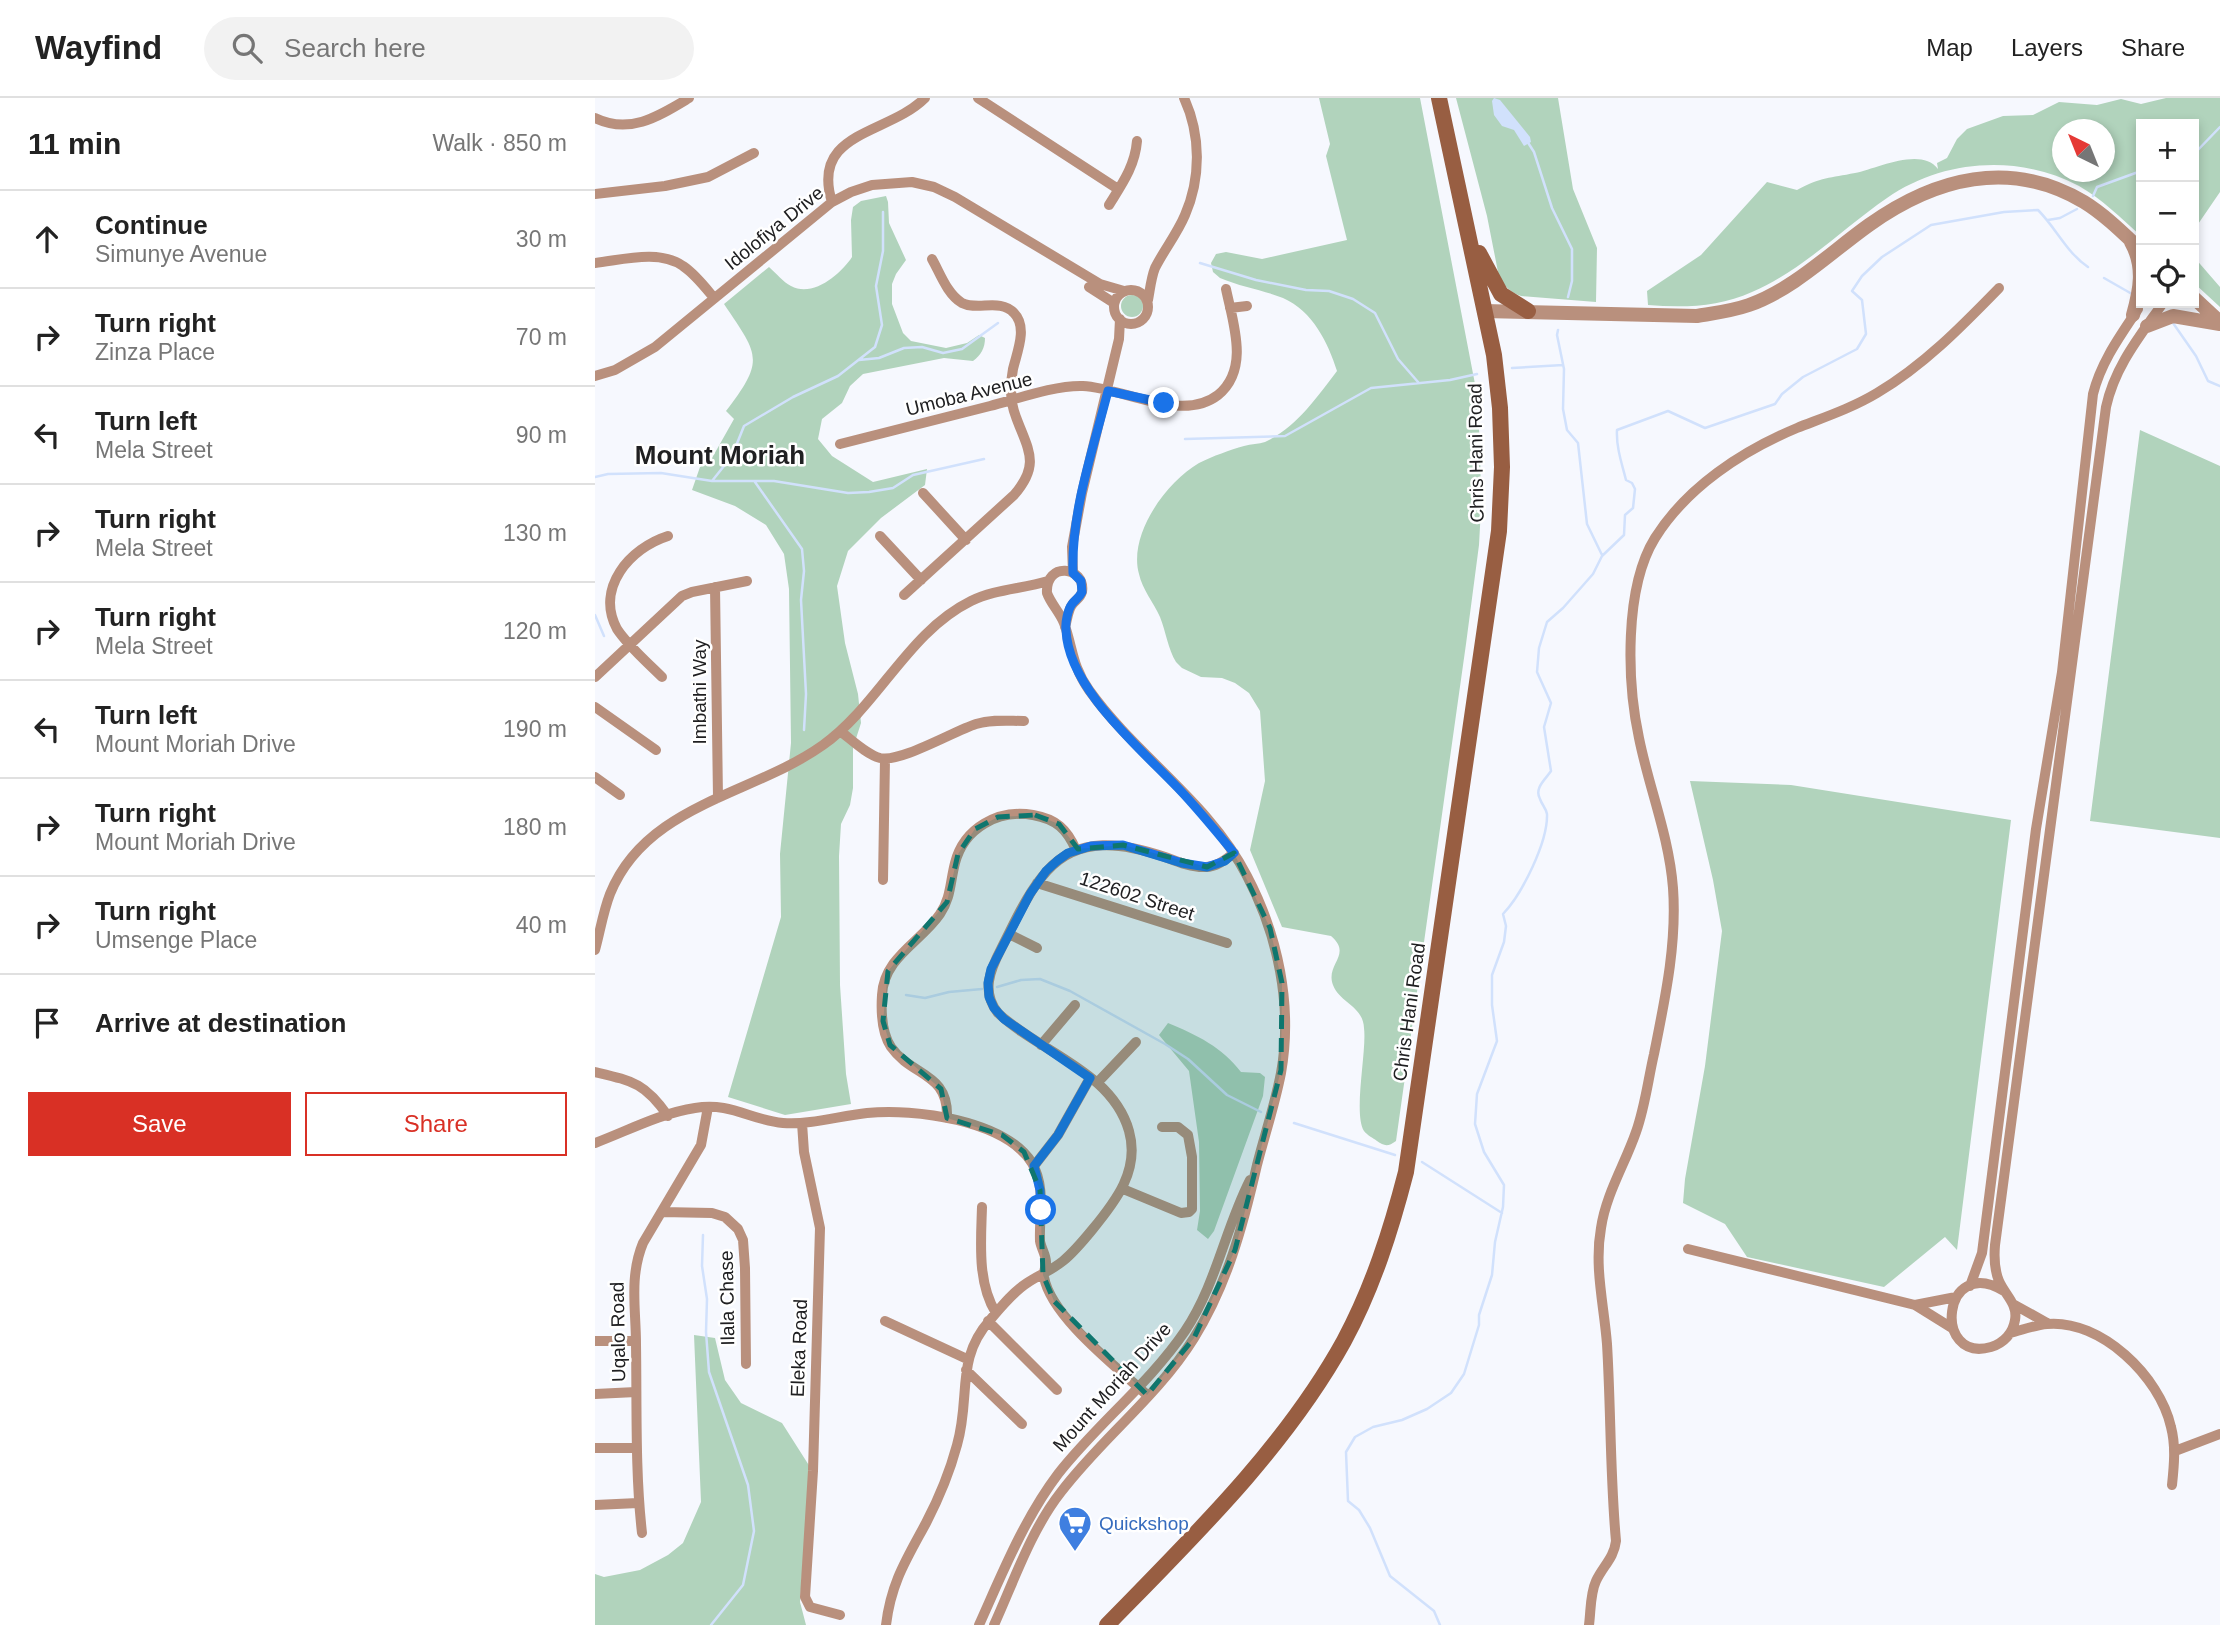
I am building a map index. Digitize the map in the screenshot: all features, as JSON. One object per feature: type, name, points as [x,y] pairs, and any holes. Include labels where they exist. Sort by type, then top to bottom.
[{"type":"main road","name":"Chris Hani Road","points":[[1107,1625],[1246,1477],[1283,1434],[1309,1397],[1344,1341],[1366,1295],[1396,1212],[1406,1172],[1499,531],[1501,467],[1500,408],[1494,355],[1439,98]]},
{"type":"main road","points":[[1466,222],[1498,290],[1510,301],[1528,311]]},
{"type":"street","points":[[595,118],[610,124],[640,123],[689,98]]},
{"type":"street","points":[[832,202],[827,174],[834,156],[842,146],[903,116],[925,98]]},
{"type":"street","points":[[978,98],[1118,189]]},
{"type":"street","points":[[1154,270],[1117,296],[1114,303],[1116,314],[1124,322],[1135,324],[1148,312],[1154,270],[1184,216],[1193,191],[1196,140],[1184,98]]},
{"type":"street","points":[[1109,205],[1134,161],[1137,141]]},
{"type":"street","points":[[595,194],[665,186],[708,177],[754,153]]},
{"type":"street","points":[[1484,311],[1697,316],[1739,308],[1789,284],[1896,207],[1924,192],[1985,177],[2039,183],[2067,192],[2087,204],[2136,245]]},
{"type":"street","name":"Idolofiya Drive","points":[[595,376],[636,360],[832,202],[872,185],[912,182],[934,187],[966,203],[1100,284],[1127,290]]},
{"type":"street","points":[[2129,239],[2138,257],[2141,280],[2133,316]]},
{"type":"street","points":[[595,263],[649,257],[673,260],[693,274],[714,298]]},
{"type":"street","points":[[904,595],[1014,495],[1027,478],[1031,461],[1012,400],[1012,380],[1021,335],[1018,319],[1014,312],[1002,306],[963,303],[949,289],[932,259]]},
{"type":"street","name":"Idolofiya Drive","points":[[1100,284],[1089,287],[1114,303]]},
{"type":"street","points":[[1589,1625],[1593,1589],[1598,1576],[1615,1552],[1616,1541],[1607,1342],[1598,1250],[1601,1224],[1609,1197],[1637,1130],[1646,1094],[1668,979],[1674,922],[1668,852],[1638,736],[1633,693],[1634,601],[1641,568],[1653,541],[1693,491],[1755,450],[1796,428],[1830,417],[1875,394],[1915,368],[1953,335],[1999,288]]},
{"type":"street","name":"Umoba Avenue","points":[[839,444],[1072,387],[1108,391],[1179,406],[1205,402],[1227,385],[1237,360],[1226,289]]},
{"type":"street","points":[[1127,290],[1140,291],[1148,300]]},
{"type":"street","points":[[2199,303],[2220,323]]},
{"type":"street","points":[[1230,308],[1247,306]]},
{"type":"street","points":[[1970,1286],[1982,1252],[2036,829],[2062,673],[2094,394],[2097,378],[2105,361],[2139,308]]},
{"type":"street","points":[[2160,308],[2121,363],[2111,384],[2106,407],[1995,1245],[1996,1273],[2013,1304],[2049,1324],[2080,1330],[2101,1338],[2135,1363],[2150,1380],[2163,1401],[2171,1426],[2175,1451],[2172,1485]]},
{"type":"street","points":[[2147,326],[2173,316],[2220,323]]},
{"type":"street","points":[[1067,572],[1082,493],[1124,322]]},
{"type":"street","points":[[923,493],[966,540]]},
{"type":"street","points":[[661,677],[616,628],[611,618],[608,595],[612,581],[640,548],[668,536]]},
{"type":"street","points":[[880,536],[921,580]]},
{"type":"street","points":[[595,950],[611,892],[623,870],[641,847],[663,828],[802,758],[840,731],[922,639],[955,610],[990,594],[1026,588],[1048,581],[1056,573],[1067,572],[1081,581],[1082,592],[1072,605],[1065,627]]},
{"type":"street","points":[[595,677],[682,596],[747,581]]},
{"type":"street","name":"Mount Moriah Drive","points":[[994,1625],[1039,1529],[1059,1494],[1188,1347],[1216,1296],[1246,1216],[1281,1070],[1284,1038],[1282,983],[1270,928],[1259,899],[1234,853],[1088,688],[1074,663],[1065,627],[1046,587],[1048,581]]},
{"type":"street","name":"Imbathi Way","points":[[715,587],[718,798]]},
{"type":"street","points":[[1026,588],[1052,601],[1072,605]]},
{"type":"street","points":[[595,707],[656,750]]},
{"type":"street","points":[[840,731],[869,753],[885,759],[911,752],[975,724],[1024,721]]},
{"type":"street","points":[[883,880],[885,759]]},
{"type":"street","points":[[595,777],[620,795]]},
{"type":"street","points":[[947,1118],[947,1105],[941,1089],[897,1054],[886,1035],[881,1007],[882,990],[888,971],[938,916],[947,902],[958,854],[967,837],[985,822],[1012,814],[1048,819],[1066,831],[1076,850]]},
{"type":"street","points":[[885,1625],[889,1600],[899,1572],[939,1496],[958,1442],[964,1411],[967,1365],[974,1340],[992,1317],[1026,1283],[1043,1275],[1073,1251],[1111,1206],[1128,1177],[1131,1154],[1129,1130],[1118,1106],[1094,1080],[1004,1019],[989,997],[991,969],[1037,883],[1057,861],[1076,850],[1107,844],[1123,845],[1182,863],[1207,867],[1225,861],[1234,853]]},
{"type":"street","name":"122602 Street","points":[[1037,883],[1227,943]]},
{"type":"street","points":[[1009,934],[1037,948]]},
{"type":"street","points":[[1041,1045],[1075,1005]]},
{"type":"street","points":[[1034,1166],[1094,1080],[1136,1042]]},
{"type":"street","points":[[595,1072],[640,1085],[655,1097],[668,1116]]},
{"type":"street","points":[[595,1143],[684,1110],[720,1106],[781,1123],[802,1124],[892,1111],[914,1112],[947,1118],[1002,1135],[1024,1152],[1034,1166],[1040,1190],[1040,1244],[1046,1260],[1043,1275],[1054,1301],[1099,1352],[1147,1395]]},
{"type":"street","name":"Uqalo Road","points":[[642,1533],[638,1503],[634,1293],[636,1260],[643,1243],[701,1145],[709,1107]]},
{"type":"street","name":"Eleka Road","points":[[802,1124],[804,1152],[820,1228],[813,1471],[805,1597],[807,1605],[816,1610],[840,1615]]},
{"type":"street","points":[[1123,1189],[1181,1213],[1185,1214],[1192,1209],[1192,1157],[1188,1135],[1178,1127],[1162,1127]]},
{"type":"street","name":"Mount Moriah Drive","points":[[979,1625],[1048,1487],[1075,1454],[1158,1366],[1187,1329],[1218,1265],[1257,1165]]},
{"type":"street","points":[[982,1207],[983,1272],[992,1317],[1057,1391]]},
{"type":"street","name":"Ilala Chase","points":[[662,1212],[712,1213],[725,1217],[738,1229],[743,1240],[745,1268],[746,1364]]},
{"type":"street","points":[[1688,1249],[1915,1305],[1952,1328],[1966,1344],[1977,1348],[1998,1345],[2010,1333],[2015,1320],[2013,1304]]},
{"type":"street","points":[[1952,1328],[1951,1306],[1956,1297],[1970,1286],[1985,1283],[2004,1291]]},
{"type":"street","points":[[1915,1305],[1956,1297]]},
{"type":"street","points":[[885,1321],[967,1365],[1022,1424]]},
{"type":"street","points":[[2010,1333],[2049,1324]]},
{"type":"street","points":[[595,1341],[636,1341]]},
{"type":"street","points":[[595,1394],[636,1392]]},
{"type":"street","points":[[2175,1451],[2220,1434]]},
{"type":"street","points":[[595,1448],[637,1448]]},
{"type":"street","points":[[595,1505],[638,1503]]},
{"type":"highlighted area","points":[[1035,815],[1059,824],[1078,849],[1123,845],[1207,867],[1234,853],[1270,928],[1282,983],[1281,1070],[1235,1250],[1194,1338],[1147,1395],[1054,1301],[1043,1275],[1040,1190],[1024,1152],[1002,1135],[947,1118],[941,1089],[890,1045],[883,1021],[888,971],[947,902],[958,854],[975,829],[998,817]]},
{"type":"green space","points":[[1319,98],[1420,98],[1475,384],[1480,441],[1479,545],[1466,644],[1396,1141],[1386,1145],[1367,1134],[1361,1122],[1364,1028],[1356,1009],[1333,985],[1332,971],[1339,954],[1337,943],[1331,936],[1282,927],[1250,850],[1265,781],[1260,711],[1249,693],[1235,683],[1222,678],[1201,677],[1176,662],[1160,617],[1145,591],[1137,559],[1144,527],[1174,483],[1204,460],[1247,445],[1265,442],[1287,429],[1337,371],[1324,339],[1303,311],[1283,298],[1220,278],[1213,272],[1211,263],[1216,254],[1226,252],[1262,259],[1347,240],[1326,156],[1330,144]]},
{"type":"green space","points":[[1456,98],[1558,98],[1573,189],[1597,248],[1596,302],[1521,296],[1501,281]]},
{"type":"green space","points":[[2166,98],[2220,98],[2220,192],[2199,223],[2199,119],[2136,119],[2136,232],[2096,197],[2070,182],[2115,182],[2115,119],[2052,119],[2052,175],[2007,165],[1981,165],[1932,175],[1887,198],[1805,261],[1752,292],[1727,301],[1701,305],[1648,305],[1647,291],[1701,255],[1767,182],[1797,190],[1819,180],[1910,159],[1930,162],[1938,169],[1937,163],[1947,158],[1957,139],[1967,129],[2003,116],[2033,115],[2059,102],[2097,105],[2121,99],[2141,104]]},
{"type":"green space","points":[[886,196],[889,223],[906,260],[892,284],[892,304],[903,333],[911,341],[946,348],[967,343],[979,335],[985,338],[985,342],[982,351],[973,361],[944,358],[863,374],[850,386],[842,403],[822,419],[818,439],[832,456],[873,482],[927,469],[925,485],[881,518],[848,551],[837,586],[861,723],[853,748],[853,788],[850,805],[841,824],[839,856],[840,985],[846,1074],[851,1104],[785,1115],[728,1097],[781,917],[780,854],[791,743],[789,589],[784,554],[766,525],[735,506],[692,490],[700,467],[712,458],[734,419],[726,411],[739,394],[752,368],[750,347],[724,304],[769,267],[788,284],[799,289],[817,287],[834,277],[852,257],[853,207],[861,201]]},
{"type":"green space","points":[[2199,263],[2220,287],[2220,307],[2199,288]]},
{"type":"green space","points":[[1132,295],[1142,302],[1143,306],[1136,316],[1132,317],[1122,310],[1121,306],[1128,296]]},
{"type":"green space","points":[[2140,430],[2220,466],[2220,838],[2090,821]]},
{"type":"green space","points":[[1690,781],[1791,785],[2011,820],[1957,1250],[1945,1237],[1884,1287],[1747,1257],[1725,1224],[1683,1203],[1705,1066],[1722,931]]},
{"type":"green space","points":[[1168,1023],[1189,1032],[1226,1055],[1241,1072],[1260,1073],[1265,1077],[1263,1096],[1214,1231],[1208,1239],[1197,1230],[1200,1211],[1199,1142],[1189,1071],[1159,1035]]},
{"type":"green space","points":[[694,1335],[715,1338],[725,1380],[741,1403],[782,1423],[810,1467],[800,1602],[806,1625],[595,1625],[595,1574],[604,1577],[640,1570],[668,1555],[683,1543],[701,1502]]},
{"type":"water","points":[[1494,98],[1500,100],[1530,137],[1531,142],[1524,146],[1514,130],[1502,126],[1494,115]]},
{"type":"waterway","points":[[2199,149],[2220,127]]},
{"type":"waterway","points":[[1527,141],[1534,152],[1552,208],[1572,249],[1572,281],[1568,297]]},
{"type":"waterway","points":[[2093,196],[2097,187],[2136,173]]},
{"type":"waterway","points":[[2048,220],[2060,218],[2077,209]]},
{"type":"waterway","points":[[1440,1625],[1434,1611],[1390,1576],[1370,1528],[1359,1510],[1348,1501],[1346,1452],[1355,1437],[1373,1427],[1402,1420],[1427,1409],[1451,1393],[1464,1374],[1479,1325],[1479,1315],[1492,1275],[1504,1185],[1484,1152],[1475,1124],[1477,1094],[1497,1041],[1492,1005],[1492,975],[1504,942],[1506,926],[1503,914],[1518,894],[1539,853],[1547,814],[1538,791],[1551,771],[1544,727],[1551,703],[1537,672],[1539,648],[1547,622],[1563,608],[1593,574],[1602,556],[1624,535],[1625,515],[1633,508],[1635,489],[1632,483],[1626,480],[1618,449],[1617,430],[1668,411],[1705,428],[1775,404],[1782,394],[1803,377],[1857,349],[1866,334],[1862,300],[1852,291],[1862,276],[1882,257],[1931,225],[2004,212],[2038,210],[2074,255],[2088,267]]},
{"type":"waterway","points":[[712,481],[732,456],[744,426],[793,397],[838,376],[875,347],[882,325],[876,286],[883,251],[883,212]]},
{"type":"waterway","points":[[1200,263],[1256,280],[1306,290],[1329,291],[1353,299],[1375,313],[1398,359],[1418,382]]},
{"type":"waterway","points":[[2104,278],[2132,294]]},
{"type":"waterway","points":[[859,360],[879,358],[904,348],[922,347],[943,353],[962,349],[998,323]]},
{"type":"waterway","points":[[2173,323],[2196,356],[2208,381],[2220,386]]},
{"type":"waterway","points":[[1558,330],[1564,369],[1563,409],[1567,430],[1578,443],[1587,524],[1602,555]]},
{"type":"waterway","points":[[1512,368],[1563,365]]},
{"type":"waterway","points":[[1185,439],[1285,436],[1371,388],[1450,380],[1477,374]]},
{"type":"waterway","points":[[595,477],[608,474],[661,473],[712,481],[774,481],[848,493],[893,488],[913,475],[984,459]]},
{"type":"waterway","points":[[755,482],[802,549],[804,571],[801,600],[806,694],[804,730]]},
{"type":"waterway","points":[[595,615],[604,636]]},
{"type":"waterway","points":[[997,987],[1021,980],[1040,979],[1070,991],[1165,1044],[1188,1059],[1227,1095],[1261,1112]]},
{"type":"waterway","points":[[906,995],[925,998],[949,992],[982,989]]},
{"type":"waterway","points":[[1294,1123],[1395,1155]]},
{"type":"waterway","points":[[1422,1162],[1502,1213]]},
{"type":"waterway","points":[[703,1235],[702,1266],[707,1299],[709,1372],[748,1485],[754,1531],[743,1585],[711,1625]]},
{"type":"place","name":"Quickshop","points":[[1075,1553]]},
{"type":"district","name":"Mount Moriah","points":[[720,455]]},
{"type":"route","points":[[1041,1210],[1040,1190],[1034,1166],[1058,1135],[1090,1078],[1004,1019],[991,1003],[988,990],[991,969],[1020,912],[1046,871],[1068,853],[1076,850],[1107,844],[1123,845],[1182,863],[1207,867],[1225,861],[1234,853],[1203,815],[1106,711],[1088,688],[1074,663],[1067,641],[1065,627],[1072,605],[1082,592],[1081,581],[1073,573],[1072,547],[1082,493],[1108,391],[1164,403]]}]
